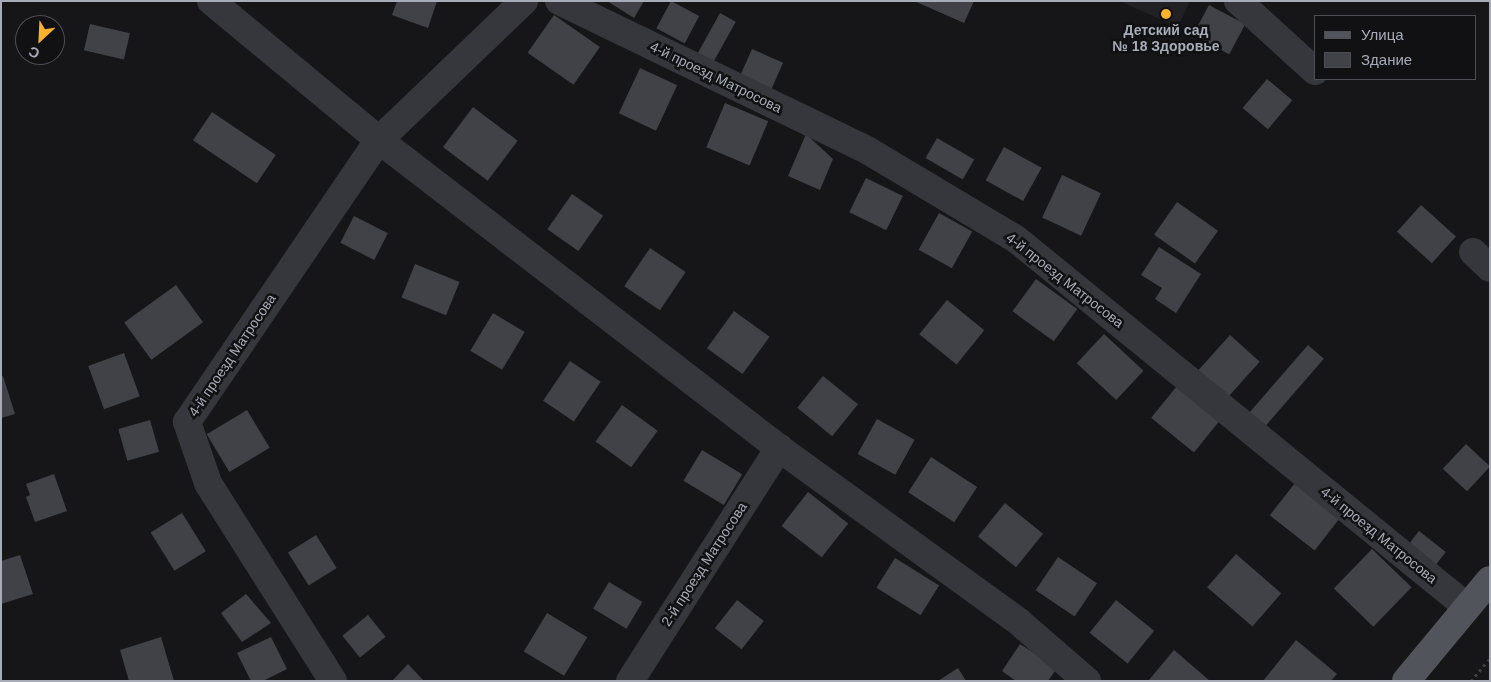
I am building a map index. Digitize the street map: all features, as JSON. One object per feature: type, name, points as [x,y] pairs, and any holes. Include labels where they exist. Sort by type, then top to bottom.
[{"type":"main road","points":[[1406,681],[1490,580]]},
{"type":"street","points":[[211,1],[379,140],[778,448],[1019,622],[1088,681]]},
{"type":"street","name":"4-й проезд Матросова","points":[[332,681],[208,483],[186,422],[379,140],[524,1]]},
{"type":"street","name":"4-й проезд Матросова","points":[[559,1],[866,150],[1016,239],[1467,607]]},
{"type":"street","points":[[1238,1],[1314,70]]},
{"type":"street","name":"2-й проезд Матросова","points":[[630,681],[778,448]]},
{"type":"path","points":[[1471,681],[1490,658]]},
{"type":"shaded area","name":"Детский сад № 18 Здоровье","points":[[1119,1],[1190,1],[1178,27]]},
{"type":"building","points":[[397,1],[437,1],[428,28],[392,15]]},
{"type":"building","points":[[607,1],[644,1],[634,18]]},
{"type":"building","points":[[671,1],[699,16],[685,43],[656,28]]},
{"type":"building","points":[[914,1],[974,1],[964,23]]},
{"type":"building","points":[[1209,5],[1245,24],[1229,54],[1193,35]]},
{"type":"building","points":[[720,13],[736,22],[712,64],[697,55]]},
{"type":"building","points":[[554,15],[600,47],[573,85],[528,53]]},
{"type":"building","points":[[90,24],[130,33],[124,60],[84,50]]},
{"type":"building","points":[[752,49],[783,63],[770,91],[739,77]]},
{"type":"building","points":[[640,68],[677,85],[656,131],[619,113]]},
{"type":"building","points":[[1267,79],[1292,100],[1268,129],[1243,108]]},
{"type":"building","points":[[725,103],[768,121],[750,166],[706,147]]},
{"type":"building","points":[[473,107],[518,141],[488,181],[443,147]]},
{"type":"building","points":[[212,112],[276,155],[257,183],[193,140]]},
{"type":"building","points":[[806,134],[833,159],[820,190],[788,176]]},
{"type":"building","points":[[937,138],[974,159],[963,179],[926,158]]},
{"type":"building","points":[[1004,147],[1042,168],[1023,201],[986,180]]},
{"type":"building","points":[[1062,175],[1101,193],[1081,236],[1042,218]]},
{"type":"building","points":[[866,178],[903,196],[886,230],[849,212]]},
{"type":"building","points":[[572,194],[603,216],[578,251],[547,229]]},
{"type":"building","points":[[1177,202],[1218,231],[1195,263],[1154,235]]},
{"type":"building","points":[[1421,205],[1456,236],[1432,263],[1397,232]]},
{"type":"building","points":[[939,213],[972,231],[952,268],[919,250]]},
{"type":"building","points":[[354,216],[388,233],[374,260],[340,243]]},
{"type":"building","points":[[1159,247],[1201,274],[1176,313],[1155,299],[1162,288],[1141,275]]},
{"type":"building","points":[[650,248],[686,272],[660,310],[624,286]]},
{"type":"building","points":[[415,264],[460,282],[446,315],[402,297]]},
{"type":"building","points":[[1036,279],[1077,309],[1054,341],[1012,311]]},
{"type":"building","points":[[176,285],[203,322],[151,360],[124,323]]},
{"type":"building","points":[[947,300],[984,330],[957,364],[919,334]]},
{"type":"building","points":[[734,311],[770,337],[743,374],[707,348]]},
{"type":"building","points":[[493,313],[525,332],[502,370],[470,351]]},
{"type":"building","points":[[1104,334],[1143,371],[1116,400],[1077,363]]},
{"type":"building","points":[[1230,335],[1260,362],[1226,399],[1197,372]]},
{"type":"building","points":[[1308,345],[1324,359],[1265,426],[1250,412]]},
{"type":"building","points":[[124,353],[140,396],[104,409],[88,366]]},
{"type":"building","points":[[570,361],[601,382],[574,421],[543,401]]},
{"type":"building","points":[[3,376],[15,414],[1,418],[1,377]]},
{"type":"building","points":[[823,376],[858,404],[832,436],[797,408]]},
{"type":"building","points":[[1177,386],[1220,421],[1194,452],[1151,418]]},
{"type":"building","points":[[622,405],[658,431],[631,467],[596,441]]},
{"type":"building","points":[[247,410],[270,448],[229,472],[207,434]]},
{"type":"building","points":[[877,419],[915,440],[895,475],[858,454]]},
{"type":"building","points":[[150,420],[159,452],[127,461],[118,429]]},
{"type":"building","points":[[1466,444],[1490,466],[1467,491],[1443,469]]},
{"type":"building","points":[[702,450],[742,474],[724,505],[683,481]]},
{"type":"building","points":[[931,457],[977,487],[954,522],[908,492]]},
{"type":"building","points":[[54,474],[67,511],[35,522],[26,497],[30,495],[26,484]]},
{"type":"building","points":[[1295,483],[1340,518],[1315,550],[1270,515]]},
{"type":"building","points":[[808,492],[848,523],[822,557],[782,526]]},
{"type":"building","points":[[1005,503],[1043,534],[1016,567],[978,536]]},
{"type":"building","points":[[182,513],[206,551],[174,571],[151,533]]},
{"type":"building","points":[[1419,531],[1446,552],[1434,567],[1407,546]]},
{"type":"building","points":[[316,535],[337,568],[309,586],[288,552]]},
{"type":"building","points":[[1372,549],[1412,587],[1373,627],[1334,589]]},
{"type":"building","points":[[1236,554],[1281,593],[1252,627],[1207,587]]},
{"type":"building","points":[[20,555],[33,594],[1,604],[1,561]]},
{"type":"building","points":[[1058,557],[1097,583],[1075,616],[1036,590]]},
{"type":"building","points":[[895,558],[939,586],[921,615],[876,588]]},
{"type":"building","points":[[609,582],[642,602],[626,629],[593,609]]},
{"type":"building","points":[[246,594],[271,623],[242,642],[221,613]]},
{"type":"building","points":[[737,600],[764,621],[742,649],[715,628]]},
{"type":"building","points":[[1116,600],[1154,631],[1128,663],[1090,633]]},
{"type":"building","points":[[547,613],[587,637],[564,676],[524,652]]},
{"type":"building","points":[[368,615],[386,637],[360,658],[342,636]]},
{"type":"building","points":[[161,637],[174,681],[129,681],[120,650]]},
{"type":"building","points":[[271,637],[287,669],[263,681],[251,681],[237,653]]},
{"type":"building","points":[[1296,640],[1337,674],[1331,681],[1263,681]]},
{"type":"building","points":[[1020,644],[1057,668],[1048,681],[1016,681],[1002,671]]},
{"type":"building","points":[[1174,650],[1210,681],[1148,681]]},
{"type":"building","points":[[408,664],[424,681],[392,681]]},
{"type":"building","points":[[958,668],[966,681],[938,681]]},
{"type":"place","name":"Детский сад № 18 Здоровье","points":[[1166,14]]}]
